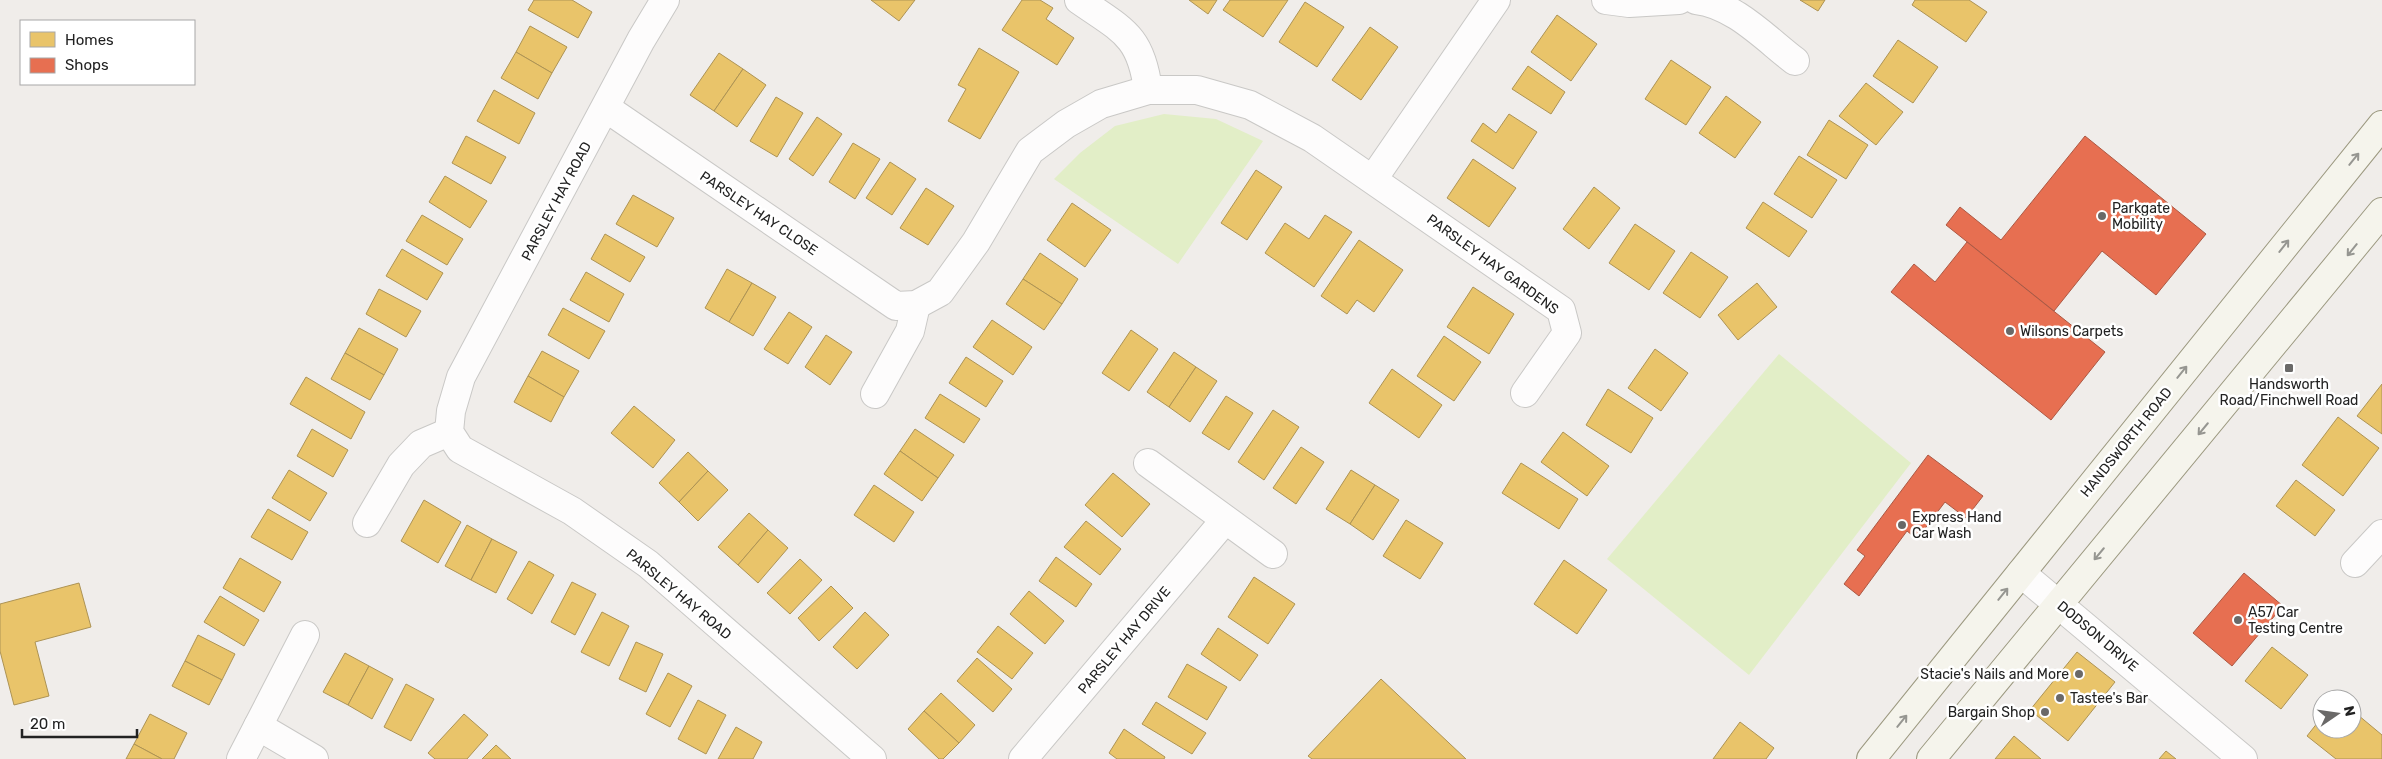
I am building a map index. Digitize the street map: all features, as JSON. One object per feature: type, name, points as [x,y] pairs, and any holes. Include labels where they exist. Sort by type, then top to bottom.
[{"type":"main road","name":"HANDSWORTH ROAD","points":[[1884,755],[2021,573],[2382,125]]},
{"type":"main road","points":[[1930,759],[2382,212]]},
{"type":"street","name":"PARSLEY HAY ROAD","points":[[665,0],[641,40],[461,377],[451,411],[449,432],[460,449],[572,511],[648,564],[872,759]]},
{"type":"street","points":[[1079,0],[1134,41],[1144,65],[1148,90]]},
{"type":"street","points":[[1372,179],[1496,0]]},
{"type":"street","points":[[1606,0],[1629,3],[1679,0]]},
{"type":"street","points":[[1696,0],[1708,1],[1736,15],[1795,61]]},
{"type":"street","name":"PARSLEY HAY GARDENS","points":[[916,305],[940,292],[976,242],[1030,151],[1066,124],[1101,104],[1148,90],[1197,90],[1250,105],[1312,138],[1561,310],[1567,333],[1525,393]]},
{"type":"street","name":"PARSLEY HAY CLOSE","points":[[606,108],[896,306],[916,305]]},
{"type":"street","points":[[875,394],[910,331],[916,305]]},
{"type":"street","points":[[367,523],[401,465],[421,444],[449,432]]},
{"type":"street","points":[[1148,463],[1273,554]]},
{"type":"street","name":"PARSLEY HAY DRIVE","points":[[1023,759],[1225,520]]},
{"type":"street","points":[[2355,563],[2382,534]]},
{"type":"street","name":"DODSON DRIVE","points":[[2021,573],[2242,759]]},
{"type":"street","points":[[241,759],[305,635]]},
{"type":"street","points":[[258,726],[314,759]]},
{"type":"green space","points":[[1164,114],[1216,119],[1263,141],[1178,264],[1054,179],[1080,153],[1115,126]]},
{"type":"green space","points":[[1779,354],[1911,463],[1749,675],[1607,559]]},
{"type":"building: Homes","points":[[534,0],[572,0],[592,12],[578,38],[528,10]]},
{"type":"building: Homes","points":[[871,0],[915,0],[899,21]]},
{"type":"building: Homes","points":[[1022,0],[1040,0],[1053,8],[1046,19],[1074,38],[1057,65],[1002,30]]},
{"type":"building: Homes","points":[[1189,0],[1217,0],[1208,14]]},
{"type":"building: Homes","points":[[1230,0],[1288,0],[1263,37],[1223,10]]},
{"type":"building: Homes","points":[[1800,0],[1825,0],[1818,11]]},
{"type":"building: Homes","points":[[1915,0],[1969,0],[1987,12],[1966,42],[1912,5]]},
{"type":"building: Homes","points":[[1305,2],[1344,27],[1317,67],[1279,42]]},
{"type":"building: Homes","points":[[1557,15],[1597,44],[1571,81],[1531,52]]},
{"type":"building: Homes","points":[[530,26],[567,47],[552,73],[516,52]]},
{"type":"building: Homes","points":[[1370,27],[1398,47],[1361,100],[1332,80]]},
{"type":"building: Homes","points":[[1898,40],[1938,67],[1913,103],[1873,76]]},
{"type":"building: Homes","points":[[979,48],[1019,72],[980,139],[948,121],[966,89],[958,85]]},
{"type":"building: Homes","points":[[516,52],[552,73],[538,99],[501,78]]},
{"type":"building: Homes","points":[[719,53],[743,69],[714,111],[690,95]]},
{"type":"building: Homes","points":[[1671,60],[1711,87],[1686,125],[1645,99]]},
{"type":"building: Homes","points":[[1528,66],[1565,92],[1551,114],[1512,89]]},
{"type":"building: Homes","points":[[743,69],[766,85],[737,127],[714,111]]},
{"type":"building: Homes","points":[[1866,83],[1903,112],[1876,145],[1839,116]]},
{"type":"building: Homes","points":[[494,90],[535,113],[519,144],[477,121]]},
{"type":"building: Homes","points":[[1726,96],[1761,122],[1735,158],[1699,133]]},
{"type":"building: Homes","points":[[776,97],[803,113],[777,157],[750,141]]},
{"type":"building: Homes","points":[[1509,114],[1537,132],[1513,169],[1471,141],[1483,123],[1496,133]]},
{"type":"building: Homes","points":[[817,117],[842,134],[813,176],[789,159]]},
{"type":"building: Homes","points":[[1829,120],[1868,145],[1846,179],[1807,155]]},
{"type":"building: Homes","points":[[466,136],[506,157],[491,184],[452,163]]},
{"type":"building: Homes","points":[[853,143],[880,159],[855,199],[829,182]]},
{"type":"building: Homes","points":[[1799,156],[1837,180],[1812,218],[1774,194]]},
{"type":"building: Homes","points":[[1473,159],[1516,188],[1489,227],[1447,198]]},
{"type":"building: Homes","points":[[890,162],[916,179],[892,215],[866,198]]},
{"type":"building: Homes","points":[[1256,170],[1282,187],[1247,240],[1221,223]]},
{"type":"building: Homes","points":[[445,176],[487,201],[470,228],[429,202]]},
{"type":"building: Homes","points":[[1594,187],[1620,208],[1589,249],[1563,229]]},
{"type":"building: Homes","points":[[926,188],[954,206],[928,245],[900,228]]},
{"type":"building: Homes","points":[[633,195],[674,218],[657,247],[616,224]]},
{"type":"building: Homes","points":[[1763,202],[1807,231],[1789,257],[1746,228]]},
{"type":"building: Homes","points":[[1072,203],[1111,230],[1085,267],[1047,240]]},
{"type":"building: Homes","points":[[422,215],[463,239],[447,265],[406,241]]},
{"type":"building: Homes","points":[[1325,215],[1352,232],[1314,287],[1265,253],[1285,223],[1309,239]]},
{"type":"building: Homes","points":[[1635,224],[1675,251],[1649,290],[1609,263]]},
{"type":"building: Homes","points":[[605,234],[645,257],[630,282],[591,259]]},
{"type":"building: Homes","points":[[1359,240],[1403,270],[1374,312],[1357,300],[1347,314],[1321,296]]},
{"type":"building: Homes","points":[[402,249],[443,273],[427,300],[386,276]]},
{"type":"building: Homes","points":[[1691,252],[1728,277],[1700,318],[1663,293]]},
{"type":"building: Homes","points":[[1040,253],[1078,279],[1062,304],[1023,279]]},
{"type":"building: Homes","points":[[727,269],[752,283],[729,322],[705,308]]},
{"type":"building: Homes","points":[[586,272],[624,294],[609,322],[570,300]]},
{"type":"building: Homes","points":[[1023,279],[1062,304],[1044,330],[1006,304]]},
{"type":"building: Homes","points":[[752,283],[776,297],[753,336],[729,322]]},
{"type":"building: Homes","points":[[1757,283],[1777,307],[1738,340],[1718,315]]},
{"type":"building: Homes","points":[[1473,287],[1514,314],[1489,354],[1447,327]]},
{"type":"building: Homes","points":[[379,289],[421,311],[406,337],[366,314]]},
{"type":"building: Homes","points":[[563,308],[605,331],[589,359],[548,335]]},
{"type":"building: Homes","points":[[789,312],[812,327],[788,364],[764,349]]},
{"type":"building: Homes","points":[[992,320],[1032,347],[1013,375],[973,347]]},
{"type":"building: Homes","points":[[359,328],[398,349],[384,375],[345,353]]},
{"type":"building: Homes","points":[[1131,330],[1158,349],[1129,391],[1102,373]]},
{"type":"building: Homes","points":[[826,335],[852,352],[830,385],[805,367]]},
{"type":"building: Homes","points":[[1444,336],[1481,362],[1454,401],[1417,376]]},
{"type":"building: Homes","points":[[1655,349],[1688,373],[1661,411],[1628,388]]},
{"type":"building: Homes","points":[[542,351],[579,371],[564,397],[528,376]]},
{"type":"building: Homes","points":[[1174,352],[1196,367],[1169,407],[1147,392]]},
{"type":"building: Homes","points":[[345,353],[384,375],[370,400],[331,379]]},
{"type":"building: Homes","points":[[966,357],[1003,381],[986,407],[949,383]]},
{"type":"building: Homes","points":[[1196,367],[1217,381],[1190,422],[1169,407]]},
{"type":"building: Homes","points":[[1392,369],[1442,405],[1419,438],[1369,403]]},
{"type":"building: Homes","points":[[528,376],[564,397],[551,422],[514,402]]},
{"type":"building: Homes","points":[[306,377],[365,412],[351,439],[290,404]]},
{"type":"building: Homes","points":[[2382,384],[2382,434],[2357,416]]},
{"type":"building: Homes","points":[[1608,389],[1653,418],[1631,453],[1586,425]]},
{"type":"building: Homes","points":[[940,394],[980,419],[964,443],[925,418]]},
{"type":"building: Homes","points":[[1226,396],[1253,413],[1229,450],[1202,433]]},
{"type":"building: Homes","points":[[634,406],[675,440],[653,468],[611,433]]},
{"type":"building: Homes","points":[[1273,410],[1299,427],[1264,480],[1238,462]]},
{"type":"building: Homes","points":[[2338,417],[2379,448],[2343,496],[2302,465]]},
{"type":"building: Homes","points":[[312,429],[348,450],[333,477],[297,456]]},
{"type":"building: Homes","points":[[915,429],[954,455],[938,478],[900,451]]},
{"type":"building: Homes","points":[[1563,432],[1609,466],[1587,496],[1541,462]]},
{"type":"building: Homes","points":[[1301,447],[1324,462],[1296,504],[1273,488]]},
{"type":"building: Homes","points":[[900,451],[938,478],[922,501],[884,474]]},
{"type":"building: Homes","points":[[688,452],[708,471],[679,502],[659,483]]},
{"type":"building: Homes","points":[[1521,463],[1578,499],[1559,529],[1502,493]]},
{"type":"building: Homes","points":[[289,470],[327,493],[310,521],[272,498]]},
{"type":"building: Homes","points":[[1351,470],[1375,485],[1350,524],[1326,509]]},
{"type":"building: Homes","points":[[708,471],[728,490],[698,521],[679,502]]},
{"type":"building: Homes","points":[[1113,473],[1150,504],[1122,537],[1085,505]]},
{"type":"building: Homes","points":[[2296,480],[2335,510],[2315,536],[2276,506]]},
{"type":"building: Homes","points":[[874,485],[914,512],[894,542],[854,515]]},
{"type":"building: Homes","points":[[1375,485],[1399,500],[1373,540],[1350,524]]},
{"type":"building: Homes","points":[[424,500],[461,522],[438,563],[401,541]]},
{"type":"building: Homes","points":[[268,509],[308,532],[292,560],[251,537]]},
{"type":"building: Homes","points":[[749,513],[768,530],[738,565],[718,547]]},
{"type":"building: Homes","points":[[1406,520],[1443,543],[1420,579],[1383,556]]},
{"type":"building: Homes","points":[[1086,521],[1121,549],[1100,575],[1064,547]]},
{"type":"building: Homes","points":[[467,525],[492,539],[471,580],[445,566]]},
{"type":"building: Homes","points":[[768,530],[788,548],[758,583],[738,565]]},
{"type":"building: Homes","points":[[492,539],[517,552],[496,593],[471,580]]},
{"type":"building: Homes","points":[[1056,557],[1092,584],[1076,607],[1039,581]]},
{"type":"building: Homes","points":[[240,558],[281,582],[264,612],[223,588]]},
{"type":"building: Homes","points":[[800,559],[822,580],[790,614],[767,593]]},
{"type":"building: Homes","points":[[1564,560],[1607,590],[1577,634],[1534,604]]},
{"type":"building: Homes","points":[[529,561],[554,575],[532,614],[507,599]]},
{"type":"building: Homes","points":[[1254,577],[1295,604],[1268,644],[1228,617]]},
{"type":"building: Homes","points":[[572,582],[596,594],[575,635],[551,622]]},
{"type":"building: Homes","points":[[79,583],[91,627],[35,642],[49,696],[14,705],[0,651],[0,604]]},
{"type":"building: Homes","points":[[831,586],[853,608],[819,641],[798,618]]},
{"type":"building: Homes","points":[[1029,591],[1064,621],[1045,644],[1010,614]]},
{"type":"building: Homes","points":[[220,596],[259,620],[244,646],[204,622]]},
{"type":"building: Homes","points":[[602,612],[629,626],[609,666],[581,652]]},
{"type":"building: Homes","points":[[865,612],[889,635],[857,669],[833,647]]},
{"type":"building: Homes","points":[[998,626],[1033,653],[1012,679],[977,652]]},
{"type":"building: Homes","points":[[1218,628],[1258,655],[1240,681],[1201,654]]},
{"type":"building: Homes","points":[[198,635],[235,654],[222,680],[185,661]]},
{"type":"building: Homes","points":[[636,642],[663,654],[646,692],[619,679]]},
{"type":"building: Homes","points":[[2272,647],[2308,675],[2281,709],[2245,681]]},
{"type":"building: Homes","points":[[2077,652],[2115,682],[2068,741],[2030,710]]},
{"type":"building: Homes","points":[[345,653],[369,666],[348,705],[323,692]]},
{"type":"building: Homes","points":[[977,658],[1012,689],[993,712],[957,681]]},
{"type":"building: Homes","points":[[185,661],[222,680],[209,705],[172,686]]},
{"type":"building: Homes","points":[[1187,664],[1227,687],[1207,720],[1168,697]]},
{"type":"building: Homes","points":[[369,666],[393,679],[372,719],[348,705]]},
{"type":"building: Homes","points":[[668,673],[692,686],[670,727],[646,714]]},
{"type":"building: Homes","points":[[1381,679],[1466,759],[1312,759],[1308,756]]},
{"type":"building: Homes","points":[[406,684],[434,699],[411,741],[384,727]]},
{"type":"building: Homes","points":[[941,693],[975,725],[959,743],[924,711]]},
{"type":"building: Homes","points":[[698,700],[726,715],[706,754],[678,739]]},
{"type":"building: Homes","points":[[1156,702],[1206,733],[1192,754],[1142,724]]},
{"type":"building: Homes","points":[[924,711],[959,743],[943,759],[939,759],[908,729]]},
{"type":"building: Homes","points":[[150,714],[187,733],[174,759],[162,759],[134,744]]},
{"type":"building: Homes","points":[[464,714],[488,735],[467,759],[435,759],[428,753]]},
{"type":"building: Homes","points":[[2362,718],[2382,735],[2382,759],[2336,759],[2307,736],[2312,730],[2312,739],[2362,739]]},
{"type":"building: Homes","points":[[1740,722],[1774,748],[1766,759],[1713,759]]},
{"type":"building: Homes","points":[[736,727],[762,742],[753,759],[718,759]]},
{"type":"building: Homes","points":[[1124,729],[1165,757],[1164,759],[1117,759],[1109,753]]},
{"type":"building: Homes","points":[[2014,736],[2041,759],[1995,759]]},
{"type":"building: Homes","points":[[134,744],[162,759],[126,759]]},
{"type":"building: Homes","points":[[496,745],[511,759],[482,759]]},
{"type":"building: Homes","points":[[2166,751],[2176,759],[2159,759]]},
{"type":"building: Shops","name":"Parkgate Mobility","points":[[2085,136],[2206,234],[2156,295],[2102,251],[2054,311],[1946,225],[1960,207],[2001,240]]},
{"type":"building: Shops","name":"Wilsons Carpets","points":[[1967,242],[2105,352],[2051,420],[1891,292],[1914,264],[1935,282]]},
{"type":"building: Shops","name":"Express Hand Car Wash","points":[[1928,455],[1983,496],[1966,518],[1945,502],[1917,539],[1907,531],[1859,596],[1844,584],[1865,556],[1857,550]]},
{"type":"building: Shops","name":"A57 Car Testing Centre","points":[[2244,573],[2283,606],[2232,666],[2193,633]]},
{"type":"place","name":"Parkgate Mobility","points":[[2102,216]]},
{"type":"place","name":"Wilsons Carpets","points":[[2010,331]]},
{"type":"place","name":"Handsworth Road/Finchwell Road","points":[[2289,368]]},
{"type":"place","name":"Express Hand Car Wash","points":[[1902,525]]},
{"type":"place","name":"A57 Car Testing Centre","points":[[2238,620]]},
{"type":"place","name":"Stacie's Nails and More","points":[[2079,674]]},
{"type":"place","name":"Tastee's Bar","points":[[2060,698]]},
{"type":"place","name":"Bargain Shop","points":[[2045,712]]}]
